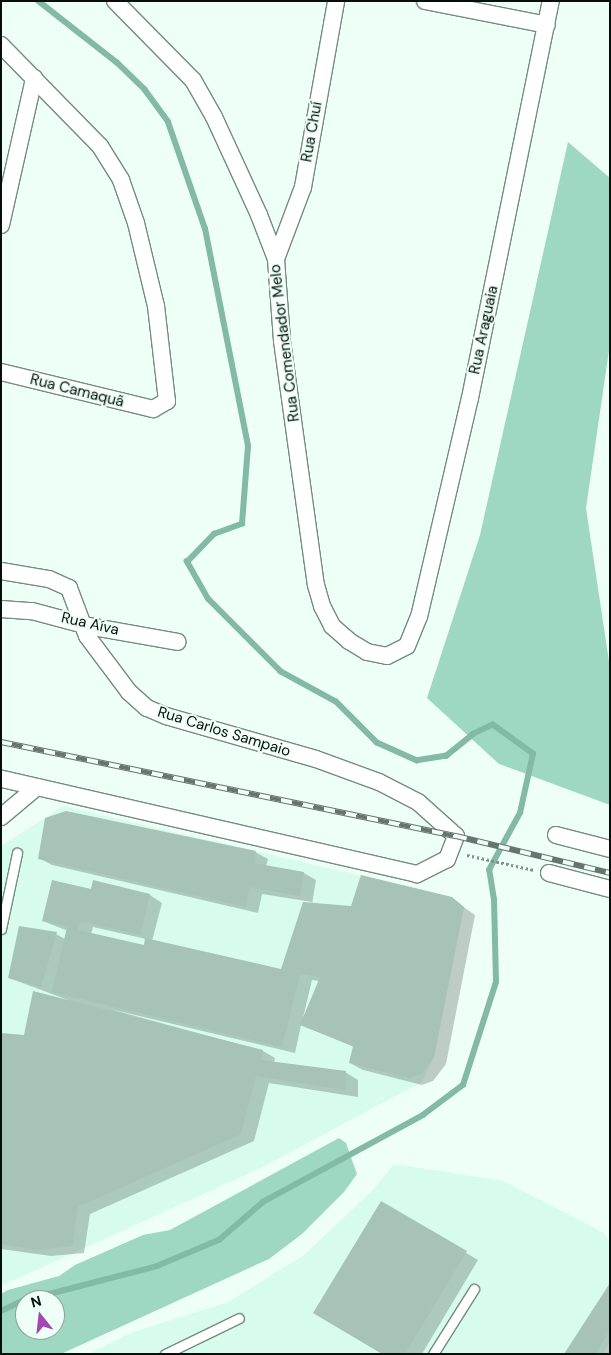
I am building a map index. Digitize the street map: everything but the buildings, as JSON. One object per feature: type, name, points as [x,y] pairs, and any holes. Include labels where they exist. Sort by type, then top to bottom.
[{"type":"street","name":"Rua Comendador Melo","points":[[115,1],[193,80],[214,117],[276,259],[282,341],[316,585],[322,606],[332,626],[349,641],[367,652],[387,656],[398,653]]},
{"type":"street","name":"Rua Chuí","points":[[276,259],[303,187],[336,1]]},
{"type":"street","points":[[425,1],[546,25]]},
{"type":"street","name":"Rua Araguaia","points":[[398,653],[407,646],[419,617],[470,398],[551,1]]},
{"type":"street","points":[[1,45],[34,78],[1,225]]},
{"type":"street","name":"Rua Camaquã","points":[[1,372],[153,410],[167,401],[156,306],[136,223],[121,180],[100,146],[34,78]]},
{"type":"street","name":"Rua Carlos Sampaio","points":[[1,571],[50,579],[69,588],[80,623],[98,652],[129,692],[155,713],[316,759],[379,782],[418,802],[456,836],[450,852]]},
{"type":"street","name":"Rua Aíva","points":[[1,609],[32,611],[80,623],[178,642]]},
{"type":"street","points":[[1,779],[417,874],[447,858],[450,852]]},
{"type":"street","points":[[1,818],[37,787]]},
{"type":"street","points":[[556,835],[610,849]]},
{"type":"street","points":[[549,873],[610,889]]},
{"type":"lane","points":[[1,929],[17,853]]},
{"type":"lane","points":[[433,1354],[474,1289]]},
{"type":"lane","points":[[165,1354],[239,1318]]},
{"type":"path","points":[[450,852],[549,873]]},
{"type":"shaded area","points":[[568,142],[610,178],[610,344],[586,508],[610,668],[610,805],[499,764],[427,698],[480,535]]},
{"type":"shaded area","points":[[63,806],[452,897],[464,907],[434,1057],[422,1082],[261,1168],[1,1286],[1,846]]},
{"type":"shaded area","points":[[339,1138],[346,1143],[357,1174],[344,1192],[302,1234],[269,1259],[61,1354],[1,1354],[1,1294],[8,1290],[59,1276],[75,1265],[143,1235],[170,1230]]},
{"type":"shaded area","points":[[394,1164],[504,1181],[604,1233],[610,1241],[610,1343],[602,1354],[89,1354],[133,1332],[228,1302],[304,1255],[372,1191]]},
{"type":"waterway","points":[[38,1],[117,63],[145,90],[168,122],[205,229],[248,446],[242,524],[214,534],[187,562],[208,599],[281,672],[336,702],[377,743],[417,761],[447,756],[474,734],[493,725],[533,754],[520,813],[489,870],[494,900],[496,982],[463,1085],[423,1115],[263,1202],[219,1240],[157,1266],[65,1290]]},
{"type":"waterway","points":[[1,1311],[15,1305]]},
{"type":"railway","points":[[1,742],[456,836],[610,873]]}]
